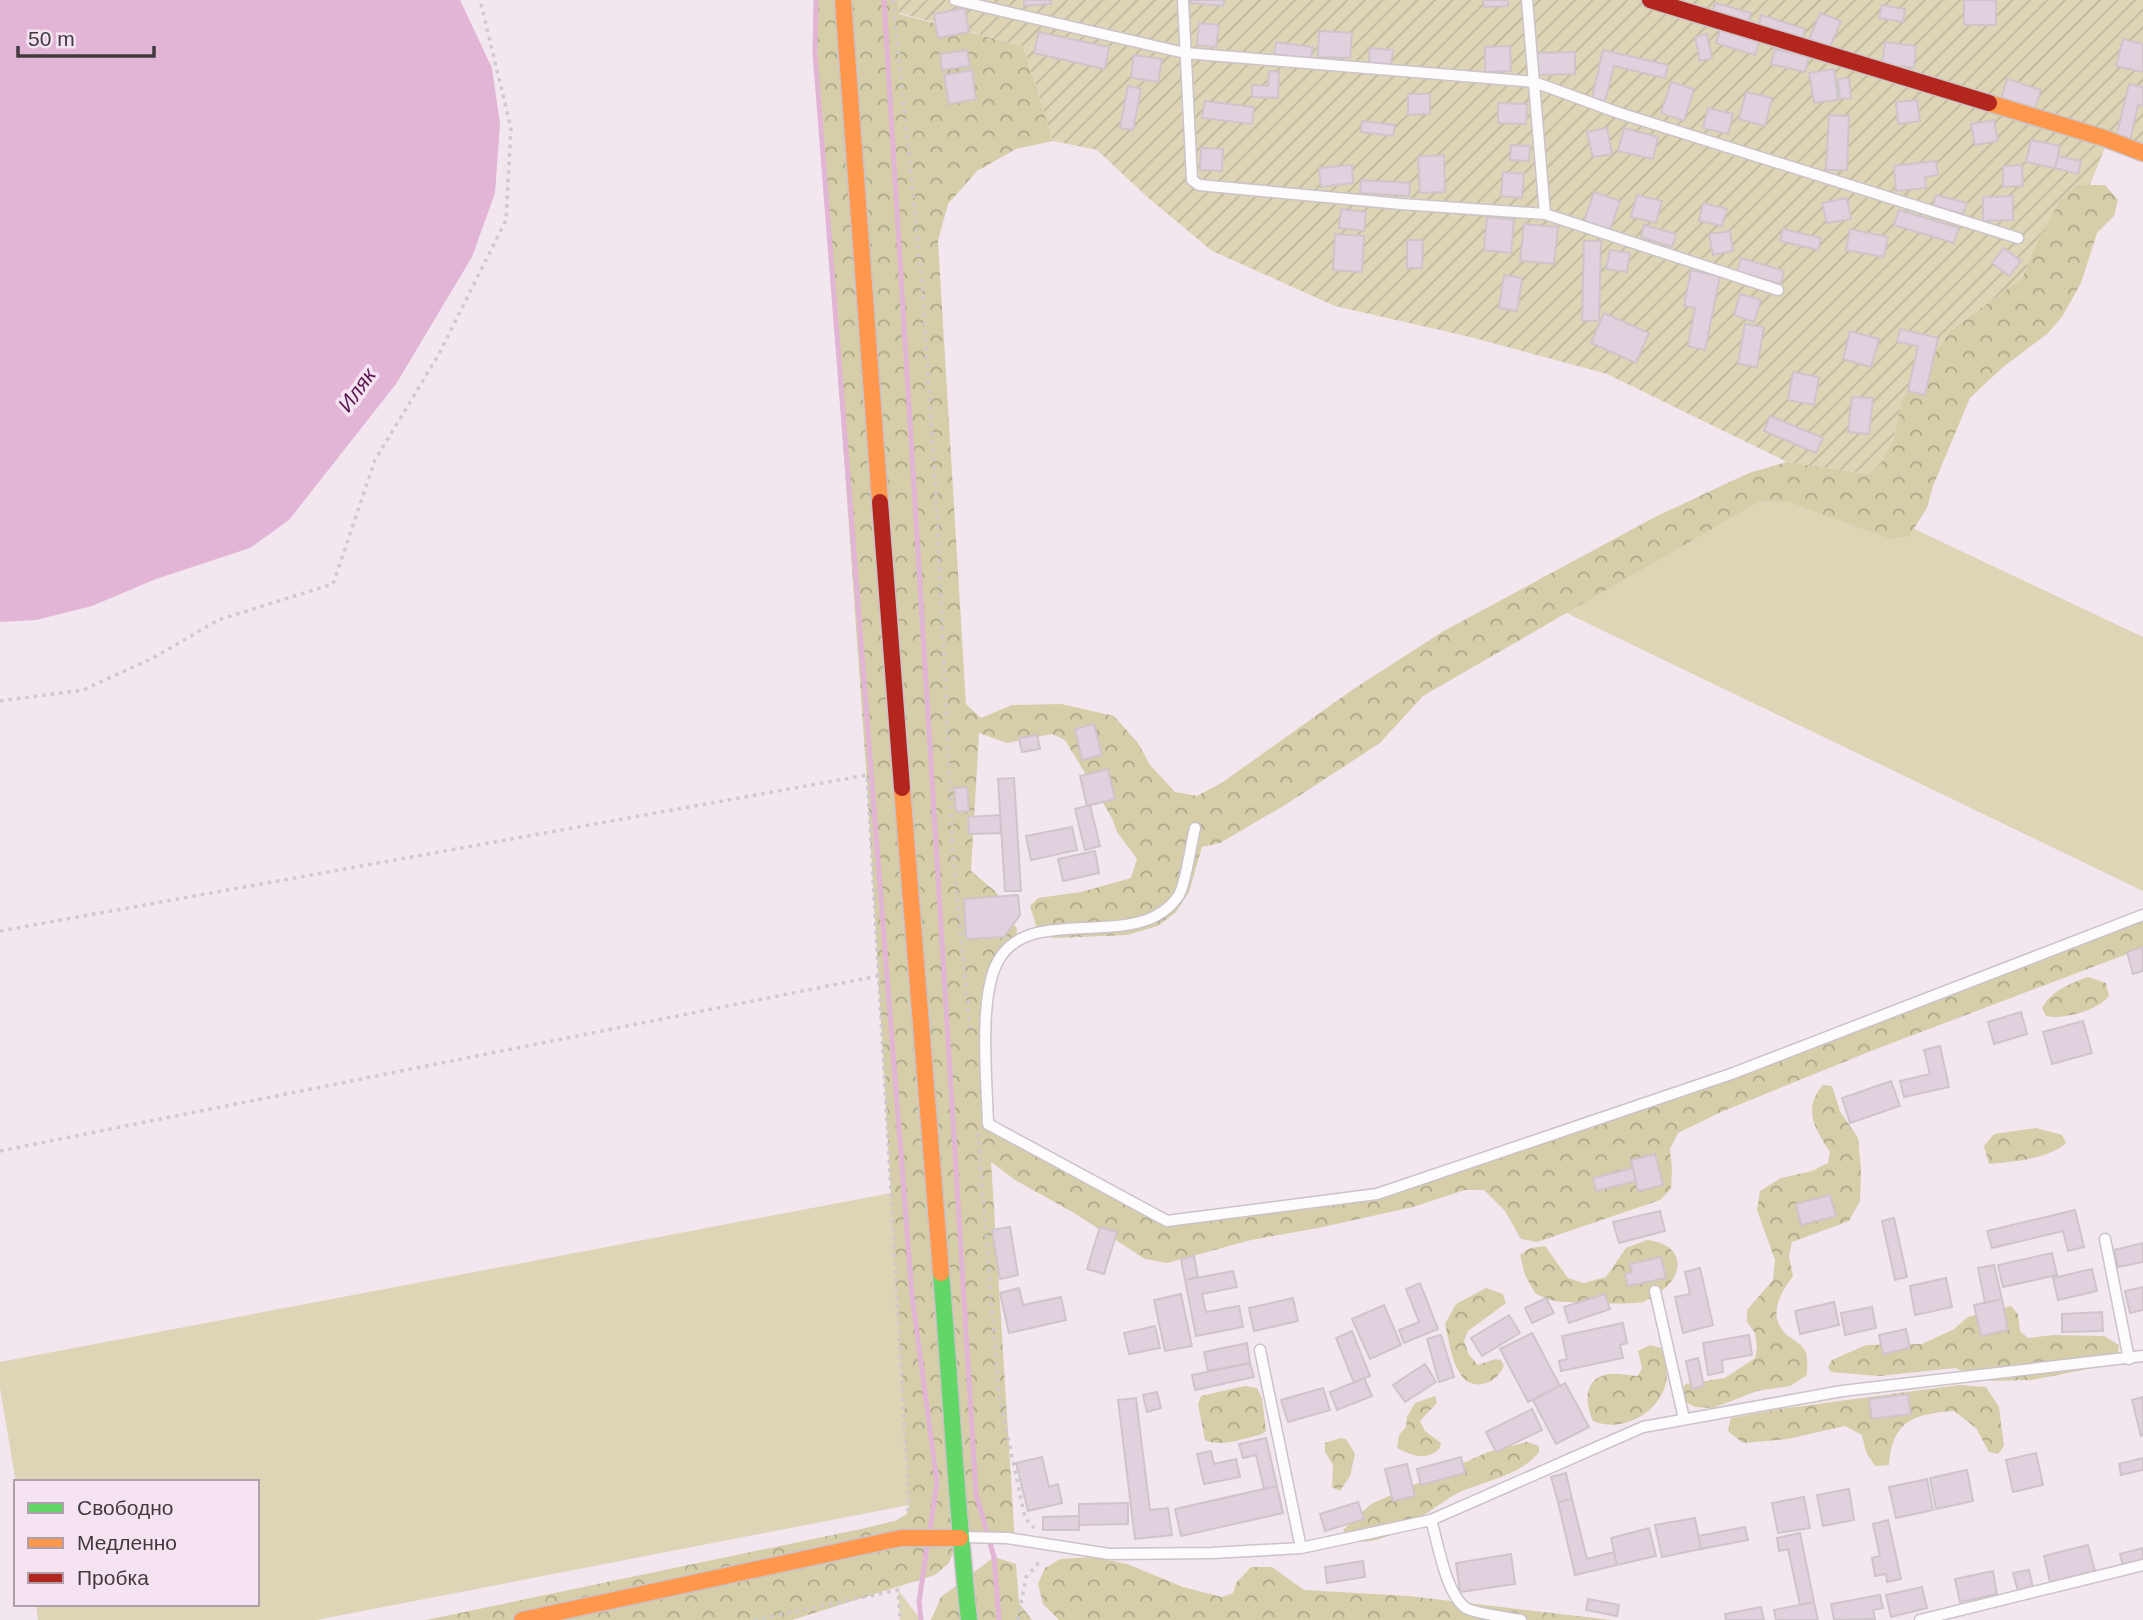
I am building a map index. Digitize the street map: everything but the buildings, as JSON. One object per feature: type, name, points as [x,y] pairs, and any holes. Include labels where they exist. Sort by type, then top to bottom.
[{"type":"street","points":[[843,0],[892,683],[957,1466],[960,1538],[969,1620]]},
{"type":"street","points":[[1650,0],[2104,138],[2143,153]]},
{"type":"street","points":[[522,1620],[908,1538],[960,1538]]},
{"type":"lane","points":[[955,0],[1185,53],[1534,82],[1619,113],[2018,238]]},
{"type":"lane","points":[[1182,0],[1192,180],[1199,185],[1545,214],[1778,290]]},
{"type":"lane","points":[[1527,0],[1545,214]]},
{"type":"lane","points":[[1195,828],[1180,893],[1161,914],[1129,925],[1038,932],[1016,940],[998,960],[986,999],[988,1124],[1167,1221],[1377,1194],[1731,1073],[2143,915]]},
{"type":"lane","points":[[2105,1238],[2129,1359]]},
{"type":"lane","points":[[1655,1291],[1684,1419]]},
{"type":"lane","points":[[1260,1350],[1301,1548]]},
{"type":"lane","points":[[960,1538],[1007,1538],[1042,1547],[1109,1554],[1212,1553],[1301,1548],[1432,1520],[1643,1427],[1842,1391],[2143,1356]]},
{"type":"lane","points":[[1432,1520],[1447,1576],[1454,1594],[1466,1609],[1521,1620]]},
{"type":"lane","points":[[1920,1620],[2143,1565]]},
{"type":"path","points":[[0,701],[83,690],[153,658],[218,620],[332,584],[376,460],[439,354],[506,220],[511,128],[480,0]]},
{"type":"path","points":[[893,0],[922,284],[953,855],[970,1030]]},
{"type":"path","points":[[0,931],[867,775],[909,1506],[908,1538]]},
{"type":"path","points":[[0,1150],[878,976]]},
{"type":"path","points":[[978,1125],[999,1395],[1025,1518],[1035,1528],[1042,1547],[1037,1565],[1026,1577],[1018,1620]]},
{"type":"path","points":[[754,1620],[898,1590],[900,1620]]},
{"type":"shaded area","points":[[898,0],[2143,0],[2143,157],[2106,145],[2090,185],[2077,185],[2060,200],[2037,242],[2022,278],[1950,331],[1901,401],[1893,441],[1879,466],[1869,474],[1787,462],[1607,374],[1470,337],[1335,306],[1212,251],[1146,196],[1097,150],[1053,141],[1023,46],[899,13]]},
{"type":"shaded area","points":[[1767,487],[1908,526],[2143,637],[2143,891],[1556,608]]},
{"type":"shaded area","points":[[891,1193],[909,1505],[316,1620],[38,1620],[36,1606],[259,1606],[259,1480],[15,1480],[0,1388],[0,1362]]},
{"type":"shaded area","points":[[898,1590],[921,1620],[900,1620]]},
{"type":"green space","points":[[816,0],[898,0],[899,14],[1023,46],[1053,141],[1016,149],[977,171],[948,204],[938,241],[966,704],[981,718],[1012,705],[1061,704],[1114,716],[1138,743],[1150,765],[1175,792],[1197,796],[1223,782],[1352,690],[1442,632],[1655,517],[1749,473],[1787,462],[1869,474],[1893,441],[1901,401],[1950,331],[2022,278],[2037,242],[2060,200],[2077,185],[2105,185],[2118,200],[2114,216],[2097,233],[2081,283],[2062,317],[2047,334],[2002,368],[1970,398],[1933,486],[1927,508],[1909,536],[1891,539],[1789,502],[1760,501],[1423,696],[1380,743],[1285,805],[1220,843],[1202,847],[1189,892],[1176,912],[1158,926],[1127,935],[1053,938],[1038,932],[1030,906],[1038,898],[1081,892],[1131,878],[1137,859],[1117,832],[1112,818],[1065,740],[1052,734],[1007,743],[979,733],[971,871],[996,892],[1017,929],[1016,940],[998,960],[986,999],[988,1124],[1167,1221],[1377,1194],[1729,1070],[2143,911],[2143,948],[1876,1049],[1721,1112],[1678,1133],[1670,1149],[1671,1189],[1660,1200],[1537,1242],[1521,1239],[1505,1211],[1484,1190],[1465,1190],[1413,1207],[1251,1240],[1167,1263],[1145,1259],[1074,1213],[1015,1180],[991,1162],[1015,1542],[960,1536],[949,1563],[935,1575],[792,1620],[426,1620],[861,1529],[895,1521],[907,1514],[909,1505],[867,782],[819,102]]},
{"type":"green space","points":[[2088,977],[2106,983],[2109,996],[2104,1001],[2080,1013],[2062,1017],[2046,1016],[2042,1008],[2056,992]]},
{"type":"green space","points":[[1823,1085],[1832,1086],[1840,1111],[1858,1138],[1860,1201],[1849,1221],[1792,1242],[1789,1256],[1793,1276],[1778,1302],[1777,1316],[1783,1331],[1804,1349],[1807,1375],[1790,1386],[1757,1391],[1713,1408],[1695,1407],[1684,1401],[1682,1393],[1685,1384],[1725,1378],[1755,1358],[1755,1333],[1747,1322],[1747,1310],[1773,1280],[1775,1260],[1757,1210],[1760,1191],[1781,1178],[1812,1171],[1828,1163],[1830,1152],[1816,1127],[1812,1111],[1813,1102]]},
{"type":"green space","points":[[2036,1128],[2062,1135],[2066,1143],[2040,1156],[1989,1164],[1984,1146],[1994,1134]]},
{"type":"green space","points":[[1647,1240],[1669,1247],[1678,1261],[1677,1270],[1667,1286],[1646,1301],[1637,1303],[1547,1299],[1535,1293],[1525,1275],[1520,1255],[1530,1248],[1545,1246],[1568,1278],[1584,1283],[1606,1277],[1626,1248]]},
{"type":"green space","points":[[1486,1288],[1503,1294],[1506,1303],[1468,1331],[1464,1341],[1469,1355],[1478,1365],[1495,1359],[1501,1360],[1504,1366],[1490,1382],[1473,1384],[1466,1380],[1455,1364],[1445,1324],[1456,1304]]},
{"type":"green space","points":[[2011,1306],[2018,1314],[2020,1331],[2028,1338],[2053,1335],[2104,1336],[2119,1345],[2118,1353],[2108,1365],[2032,1380],[1993,1381],[1955,1368],[1879,1376],[1831,1372],[1828,1367],[1832,1360],[1866,1345],[1922,1344],[1954,1329],[1968,1317]]},
{"type":"green space","points":[[1650,1345],[1661,1348],[1666,1369],[1667,1376],[1659,1400],[1629,1422],[1605,1424],[1593,1421],[1588,1406],[1591,1384],[1602,1376],[1611,1374],[1638,1376],[1642,1368],[1638,1351]]},
{"type":"green space","points":[[1959,1385],[1986,1387],[1999,1407],[2004,1446],[1998,1454],[1989,1452],[1976,1428],[1954,1411],[1927,1414],[1908,1422],[1895,1438],[1889,1465],[1875,1466],[1866,1452],[1862,1435],[1845,1426],[1788,1439],[1743,1443],[1728,1431],[1731,1418]]},
{"type":"green space","points":[[1245,1386],[1257,1388],[1262,1398],[1266,1431],[1226,1443],[1205,1440],[1198,1404],[1201,1396]]},
{"type":"green space","points":[[1435,1396],[1437,1403],[1420,1421],[1425,1431],[1441,1443],[1440,1448],[1424,1456],[1413,1455],[1397,1448],[1399,1435],[1406,1427],[1407,1417],[1415,1403]]},
{"type":"green space","points":[[1340,1438],[1346,1439],[1355,1454],[1350,1476],[1340,1491],[1332,1487],[1333,1465],[1325,1452],[1325,1443]]},
{"type":"green space","points":[[1527,1442],[1539,1446],[1539,1452],[1532,1460],[1504,1476],[1450,1497],[1402,1529],[1368,1541],[1354,1540],[1343,1530],[1371,1504],[1488,1452]]},
{"type":"green space","points":[[994,1557],[1016,1564],[1019,1603],[1032,1620],[931,1620],[941,1597]]},
{"type":"green space","points":[[1092,1557],[1127,1564],[1183,1587],[1222,1597],[1233,1593],[1236,1583],[1251,1567],[1272,1567],[1304,1590],[1409,1596],[1611,1620],[1059,1620],[1043,1604],[1038,1584],[1045,1568],[1060,1559]]},
{"type":"water","name":"Иляк","points":[[0,0],[460,0],[492,68],[500,124],[495,193],[472,257],[396,384],[289,520],[250,548],[156,579],[92,606],[36,620],[0,622]]},
{"type":"waterway","points":[[816,0],[815,53],[912,1295],[937,1482],[930,1530]]},
{"type":"waterway","points":[[884,0],[976,1494],[994,1557],[999,1620]]},
{"type":"waterway","points":[[921,1620],[919,1602],[927,1547]]},
{"type":"traffic: fast","points":[[941,1273],[969,1620]]},
{"type":"traffic: slow","points":[[843,0],[880,502]]},
{"type":"traffic: slow","points":[[1989,103],[2104,138],[2143,153]]},
{"type":"traffic: slow","points":[[902,788],[941,1273]]},
{"type":"traffic: slow","points":[[522,1620],[901,1538],[960,1538]]},
{"type":"traffic: jam","points":[[1650,0],[1989,103]]},
{"type":"traffic: jam","points":[[880,502],[902,788]]}]
